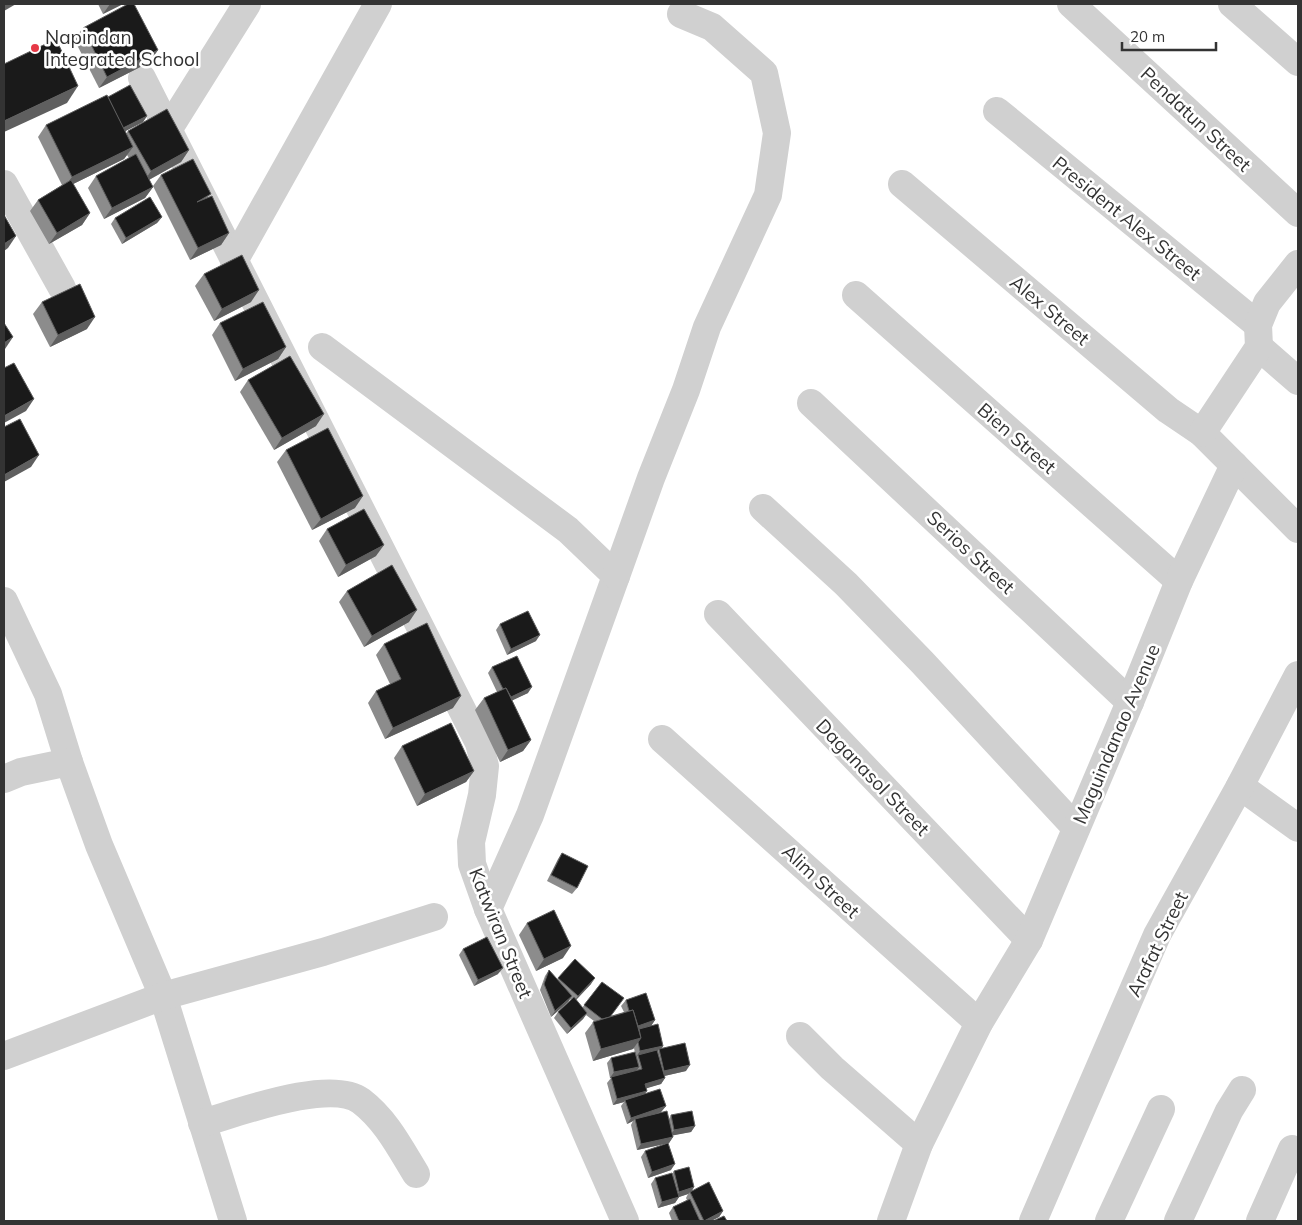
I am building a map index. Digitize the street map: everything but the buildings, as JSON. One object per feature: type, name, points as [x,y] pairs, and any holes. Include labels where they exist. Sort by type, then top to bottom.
[{"type":"street","points":[[168,130],[247,4]]},
{"type":"street","points":[[234,261],[378,4]]},
{"type":"street","name":"Pendatun Street","points":[[1071,4],[1298,214]]},
{"type":"street","points":[[1232,4],[1298,62]]},
{"type":"street","points":[[488,909],[530,815],[650,478],[686,390],[707,327],[768,195],[777,133],[764,73],[712,27],[681,14]]},
{"type":"street","name":"Katwiran Street","points":[[142,78],[479,743],[485,766],[482,795],[471,842],[472,857],[488,909],[625,1221]]},
{"type":"street","name":"President Alex Street","points":[[996,111],[1259,336],[1298,382]]},
{"type":"street","points":[[4,184],[62,288]]},
{"type":"street","name":"Alex Street","points":[[902,184],[1168,410],[1202,433]]},
{"type":"street","points":[[1298,264],[1267,303],[1259,336],[1202,433],[1298,529]]},
{"type":"street","name":"Bien Street","points":[[856,296],[1179,581]]},
{"type":"street","points":[[322,347],[568,530],[616,576]]},
{"type":"street","name":"Serios Street","points":[[811,403],[1130,702]]},
{"type":"street","name":"Maguindanao Avenue","points":[[891,1221],[919,1144],[979,1024],[1028,940],[1130,702],[1179,581],[1234,465]]},
{"type":"street","points":[[763,508],[846,584],[922,662],[1076,828]]},
{"type":"street","points":[[4,601],[48,694],[69,762],[99,845],[162,996],[233,1221]]},
{"type":"street","name":"Daganasol Street","points":[[718,614],[1028,940]]},
{"type":"street","name":"Arafat Street","points":[[1034,1221],[1157,935],[1240,786],[1298,675]]},
{"type":"street","name":"Alim Street","points":[[662,739],[979,1024]]},
{"type":"street","points":[[4,779],[21,772],[69,762]]},
{"type":"street","points":[[1240,786],[1298,828]]},
{"type":"street","points":[[4,1056],[162,996],[322,952],[434,917]]},
{"type":"street","points":[[800,1036],[832,1068],[919,1144]]},
{"type":"street","points":[[1178,1221],[1229,1111],[1242,1090]]},
{"type":"street","points":[[202,1123],[308,1094],[338,1093],[360,1100],[385,1124],[416,1174]]},
{"type":"street","points":[[1109,1221],[1161,1109]]},
{"type":"street","points":[[1260,1221],[1292,1149]]},
{"type":"place","name":"Napindan Integrated School","points":[[35,48]]}]
